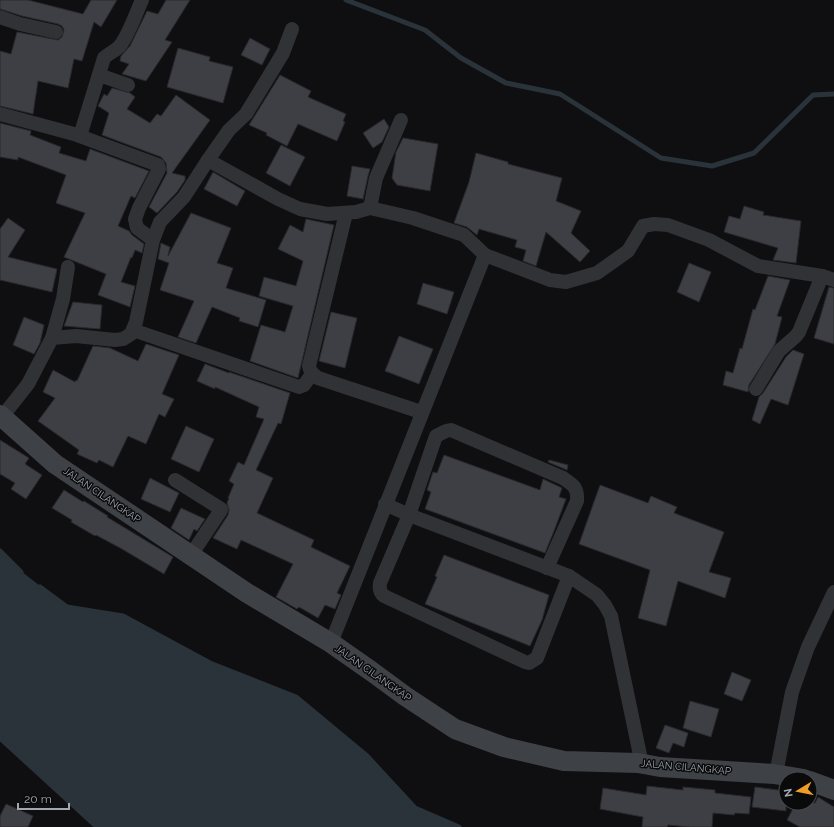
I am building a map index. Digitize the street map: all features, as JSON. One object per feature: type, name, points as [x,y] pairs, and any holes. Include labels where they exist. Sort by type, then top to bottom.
[{"type":"street","points":[[80,136],[104,58],[108,53],[119,48],[142,0]]},
{"type":"street","points":[[0,17],[20,24],[56,32]]},
{"type":"street","points":[[52,338],[76,336],[115,340],[123,339],[131,334],[136,322],[153,240],[160,222],[184,196],[229,130],[246,114],[283,53],[292,29]]},
{"type":"street","points":[[99,75],[128,85]]},
{"type":"street","points":[[0,114],[80,136],[158,165],[159,169],[135,219],[137,228],[153,240]]},
{"type":"street","points":[[370,208],[376,178],[401,120]]},
{"type":"street","points":[[208,160],[278,200],[300,210],[327,214],[356,212],[370,208],[413,218],[456,231],[464,235],[485,255],[550,280],[566,282],[597,273],[628,251],[643,226],[654,224],[668,225],[709,240],[758,266],[828,278],[799,332],[779,351],[756,389]]},
{"type":"street","points":[[346,213],[309,366],[312,374],[318,378],[421,412]]},
{"type":"street","points":[[331,643],[421,412],[485,255]]},
{"type":"street","points":[[1,416],[28,384],[52,338],[63,299],[68,267]]},
{"type":"street","points":[[133,330],[299,387],[304,384],[312,374]]},
{"type":"street","name":"JALAN CILANGKAP","points":[[1,416],[56,464],[247,593],[331,643],[405,696],[455,729],[504,747],[564,761],[638,763],[660,766],[776,774]]},
{"type":"street","points":[[547,568],[577,501],[577,494],[574,486],[563,478],[452,430],[440,434],[434,439],[408,515],[380,583],[381,594],[524,662],[529,663],[537,658],[569,576]]},
{"type":"street","points":[[175,480],[221,508],[191,555]]},
{"type":"street","points":[[385,504],[408,515],[569,576],[597,595],[611,616],[640,754],[638,763]]},
{"type":"street","points":[[776,774],[792,692],[808,647],[834,592]]},
{"type":"street","points":[[818,784],[834,790]]},
{"type":"shaded area","points":[[0,551],[17,568],[67,607],[123,616],[210,663],[296,697],[367,756],[415,808],[459,827],[97,827],[0,738]]},
{"type":"building","points":[[0,0],[28,0],[83,14],[91,0],[117,0],[101,27],[94,22],[82,61],[74,59],[68,88],[38,81],[33,114],[0,106],[0,51],[11,54],[17,32],[58,40],[62,37],[64,30],[62,26],[58,24],[22,16],[0,9]]},
{"type":"building","points":[[166,0],[190,0],[165,40],[172,42],[146,81],[122,74],[129,64],[120,61],[121,56],[130,46],[147,11],[158,14]]},
{"type":"building","points":[[250,38],[270,49],[262,65],[241,55]]},
{"type":"building","points":[[178,48],[210,57],[209,61],[233,67],[223,103],[167,87]]},
{"type":"building","points":[[280,75],[311,91],[308,97],[346,114],[343,121],[345,122],[337,141],[298,124],[287,146],[266,135],[267,133],[249,125]]},
{"type":"building","points":[[112,88],[130,93],[135,97],[127,109],[150,123],[157,114],[161,116],[176,95],[210,120],[172,173],[185,176],[185,180],[177,192],[157,213],[149,207],[167,173],[166,163],[161,157],[102,135],[109,113],[98,106],[104,94],[107,96]]},
{"type":"building","points":[[384,119],[389,127],[382,142],[373,148],[363,133]]},
{"type":"building","points":[[0,123],[31,131],[30,135],[61,147],[59,153],[86,161],[90,149],[149,171],[135,198],[131,196],[118,226],[129,231],[144,244],[142,253],[135,250],[121,282],[135,286],[130,307],[98,295],[106,274],[64,257],[85,213],[56,203],[66,175],[18,157],[18,160],[0,157]]},
{"type":"building","points":[[403,138],[438,144],[430,191],[397,185],[392,178],[396,152]]},
{"type":"building","points":[[281,145],[305,157],[290,186],[266,173]]},
{"type":"building","points":[[476,153],[508,162],[508,164],[562,178],[556,201],[581,211],[571,233],[590,251],[580,262],[546,232],[536,266],[523,261],[526,250],[515,247],[517,240],[479,229],[477,235],[467,227],[454,223],[469,182]]},
{"type":"building","points":[[352,166],[370,169],[363,199],[347,196]]},
{"type":"building","points":[[213,172],[245,191],[237,206],[204,189]]},
{"type":"building","points":[[744,206],[764,212],[763,215],[801,221],[796,263],[773,260],[778,248],[724,232],[729,216],[740,219]]},
{"type":"building","points":[[191,213],[231,228],[217,263],[233,268],[226,288],[266,300],[258,327],[239,321],[240,318],[212,307],[196,343],[178,337],[194,301],[160,290],[169,263],[158,259],[161,243],[170,247],[168,256]]},
{"type":"building","points":[[8,218],[25,230],[8,257],[57,269],[52,292],[0,280],[0,229]]},
{"type":"building","points":[[306,219],[334,225],[298,378],[250,361],[261,325],[285,332],[293,306],[259,296],[264,277],[296,286],[303,261],[278,249],[290,225],[303,232]]},
{"type":"building","points":[[689,263],[711,272],[699,302],[677,292]]},
{"type":"building","points":[[768,276],[790,280],[777,316],[782,317],[775,344],[749,385],[748,392],[723,385],[726,371],[733,373],[740,348],[742,349],[753,309],[755,310]]},
{"type":"building","points":[[423,283],[454,292],[447,314],[417,304]]},
{"type":"building","points":[[829,287],[834,288],[834,344],[814,338]]},
{"type":"building","points":[[73,302],[102,305],[100,329],[64,326]]},
{"type":"building","points":[[331,312],[357,318],[345,368],[319,361]]},
{"type":"building","points":[[24,317],[44,325],[40,343],[34,354],[13,345]]},
{"type":"building","points":[[399,336],[433,349],[419,384],[385,371]]},
{"type":"building","points":[[146,344],[179,355],[162,394],[174,399],[165,417],[159,414],[146,444],[128,436],[113,467],[99,460],[97,463],[77,454],[79,450],[38,421],[55,398],[43,392],[53,370],[75,382],[76,380],[77,381],[93,346],[110,348],[138,361]]},
{"type":"building","points":[[793,350],[804,354],[788,405],[771,399],[760,424],[752,420],[759,397],[786,357]]},
{"type":"building","points":[[205,364],[290,393],[281,424],[278,423],[256,470],[273,478],[257,513],[314,540],[311,547],[350,566],[337,593],[341,595],[335,609],[325,605],[318,618],[299,607],[297,609],[276,597],[293,564],[241,540],[237,549],[213,538],[228,515],[229,510],[227,503],[234,484],[229,481],[238,462],[244,465],[264,419],[256,417],[259,407],[215,387],[215,389],[197,381]]},
{"type":"building","points":[[186,426],[214,439],[199,472],[171,459]]},
{"type":"building","points":[[0,440],[29,458],[25,464],[42,475],[26,499],[11,489],[15,483],[0,474]]},
{"type":"building","points":[[444,455],[540,490],[543,479],[562,488],[559,497],[566,499],[545,553],[425,509],[431,492],[427,490],[433,472],[437,473]]},
{"type":"building","points":[[549,460],[568,465],[567,470],[548,462]]},
{"type":"building","points":[[150,478],[179,493],[170,512],[141,499]]},
{"type":"building","points":[[600,485],[648,503],[651,496],[677,507],[674,513],[724,532],[709,572],[731,578],[725,598],[678,581],[666,626],[638,618],[650,570],[579,544]]},
{"type":"building","points":[[64,490],[173,557],[164,574],[122,549],[71,522],[72,520],[52,508]]},
{"type":"building","points":[[181,508],[205,519],[197,531],[194,529],[189,540],[171,528]]},
{"type":"building","points":[[444,555],[549,595],[542,620],[530,646],[425,604],[437,577],[435,576]]},
{"type":"building","points":[[732,672],[751,680],[742,701],[724,694]]},
{"type":"building","points":[[690,701],[719,709],[711,737],[683,728]]},
{"type":"building","points":[[665,725],[688,733],[684,747],[673,743],[669,753],[656,748]]},
{"type":"building","points":[[647,786],[683,790],[683,787],[715,790],[715,793],[751,797],[749,814],[735,813],[734,815],[713,813],[712,827],[668,825],[667,827],[642,827],[643,817],[600,809],[603,788],[646,795]]},
{"type":"building","points":[[755,787],[778,790],[778,810],[752,807]]},
{"type":"building","points":[[818,797],[834,807],[834,827],[800,827],[787,820],[792,811],[818,811]]},
{"type":"building","points":[[6,804],[33,816],[28,827],[0,827],[0,816]]},
{"type":"waterway","points":[[346,0],[425,30],[461,58],[506,83],[560,94],[661,158],[712,166],[754,153],[813,95],[834,94]]},
{"type":"waterway","points":[[0,551],[21,572]]},
{"type":"waterway","points":[[40,587],[67,607],[123,616],[210,663],[296,697],[367,756],[415,808],[459,827]]},
{"type":"waterway","points":[[0,738],[97,827]]}]
